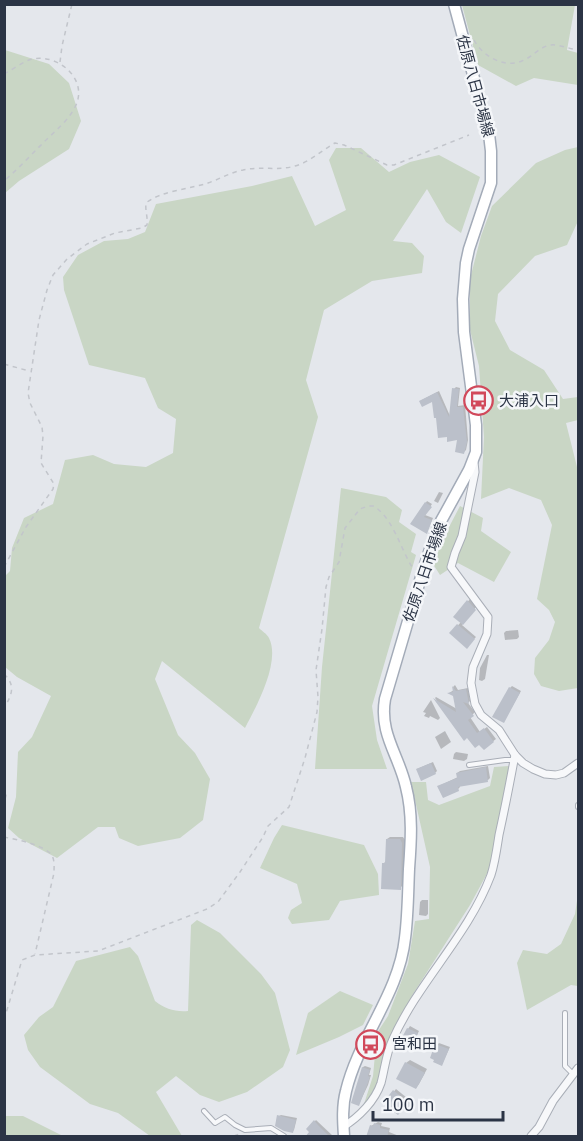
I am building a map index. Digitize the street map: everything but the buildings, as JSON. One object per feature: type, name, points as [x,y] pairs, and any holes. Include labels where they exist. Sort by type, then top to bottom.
[{"type":"main road","name":"佐原八日市場線","points":[[344,1132],[344,1102],[349,1082],[397,975],[405,940],[411,835],[407,788],[385,730],[383,710],[421,577],[441,521],[476,452],[476,425],[464,332],[463,299],[467,256],[491,183],[491,151],[489,135],[454,4]]},
{"type":"street","points":[[474,459],[475,471],[462,536],[451,567],[488,617],[487,634],[472,667],[471,683],[475,704],[481,715],[499,730],[515,758],[523,763],[544,774],[556,775],[564,774],[577,764]]},
{"type":"street","points":[[344,1132],[373,1100],[393,1039],[415,998],[439,965],[484,892],[492,873],[515,758]]},
{"type":"street","points":[[531,1137],[576,1072]]},
{"type":"lane","points":[[469,765],[515,758]]},
{"type":"lane","points":[[577,764],[579,774]]},
{"type":"lane","points":[[565,1013],[565,1066],[576,1072]]},
{"type":"lane","points":[[204,1111],[215,1123],[225,1117],[245,1130],[271,1128],[284,1137]]},
{"type":"path","points":[[60,63],[72,4]]},
{"type":"path","points":[[472,37],[486,55],[500,62],[512,64],[524,61],[545,46],[554,44],[579,50]]},
{"type":"path","points":[[4,74],[29,60],[41,58],[60,63],[74,76],[80,97],[63,124],[4,181]]},
{"type":"path","points":[[4,567],[26,526],[53,489],[54,484],[40,463],[42,428],[30,403],[28,393],[39,320],[47,290],[53,275],[67,259],[87,244],[115,233],[147,225],[145,208],[150,199],[201,185],[243,170],[296,166],[335,143],[387,165],[394,165],[469,135]]},
{"type":"path","points":[[4,364],[30,371]]},
{"type":"path","points":[[4,1020],[22,960],[35,955],[98,951],[207,909],[218,902],[240,872],[268,826],[289,807],[317,712],[316,670],[326,587],[329,577],[339,562],[345,528],[360,509],[374,506],[388,519],[407,560],[421,577]]},
{"type":"path","points":[[4,674],[12,684],[9,699],[4,708]]},
{"type":"path","points":[[4,786],[6,795],[4,804]]},
{"type":"path","points":[[4,837],[30,843],[43,849],[52,855],[55,864],[35,955]]},
{"type":"green space","points":[[462,5],[575,5],[567,50],[578,53],[578,85],[534,78],[516,86],[478,65]]},
{"type":"green space","points":[[5,50],[49,64],[69,83],[81,121],[69,149],[19,181],[5,193]]},
{"type":"green space","points":[[578,147],[578,221],[567,245],[535,256],[498,294],[495,321],[510,350],[544,370],[563,399],[578,397],[578,420],[566,423],[578,471],[578,688],[559,691],[541,686],[534,674],[535,658],[549,640],[555,622],[549,610],[537,599],[552,525],[541,500],[509,488],[481,499],[484,437],[479,366],[470,330],[470,279],[481,236],[492,206],[536,163],[565,150]]},
{"type":"green space","points":[[336,148],[361,148],[389,172],[410,162],[439,155],[480,177],[461,233],[446,222],[427,189],[393,241],[412,243],[424,256],[422,273],[372,281],[324,310],[306,380],[318,417],[259,628],[268,637],[272,648],[270,671],[261,697],[245,728],[162,661],[155,679],[178,735],[195,753],[210,779],[203,820],[180,838],[138,846],[119,838],[115,827],[98,827],[57,858],[19,838],[8,828],[16,797],[18,752],[32,737],[51,696],[17,677],[5,667],[5,576],[10,571],[12,548],[24,518],[53,504],[65,460],[93,455],[114,464],[146,467],[173,453],[176,419],[158,408],[145,378],[89,365],[64,290],[63,277],[78,255],[104,241],[128,239],[145,232],[156,204],[292,176],[315,226],[346,210],[329,160]]},
{"type":"green space","points":[[341,488],[386,497],[402,510],[399,522],[416,534],[411,552],[416,555],[372,706],[377,740],[387,769],[315,769],[322,667]]},
{"type":"green space","points":[[460,506],[483,518],[481,531],[511,552],[494,582],[458,563],[440,575],[433,564],[437,550]]},
{"type":"green space","points":[[509,766],[489,870],[470,905],[413,994],[389,1039],[378,1084],[373,1095],[364,1104],[373,1076],[377,1033],[388,1016],[408,964],[415,921],[429,919],[430,867],[411,782],[426,782],[428,800],[439,805],[490,786],[494,767]]},
{"type":"green space","points":[[282,825],[364,845],[378,874],[379,895],[340,901],[329,920],[292,924],[288,918],[291,910],[302,903],[297,884],[260,868]]},
{"type":"green space","points":[[578,894],[578,986],[571,985],[527,1010],[517,963],[523,950],[547,954],[561,944],[575,914]]},
{"type":"green space","points":[[197,920],[220,933],[261,974],[275,993],[290,1050],[283,1067],[247,1092],[219,1102],[200,1095],[176,1076],[156,1092],[182,1136],[150,1136],[118,1113],[90,1104],[40,1067],[28,1050],[24,1035],[39,1017],[53,1007],[76,961],[130,947],[138,956],[155,1001],[170,1009],[188,1011],[191,925]]},
{"type":"green space","points":[[340,991],[373,1005],[363,1025],[296,1055],[308,1013]]},
{"type":"green space","points":[[5,1116],[23,1116],[63,1136],[5,1136]]},
{"type":"place","name":"大浦入口","points":[[478,401]]},
{"type":"place","name":"宮和田","points":[[371,1044]]}]
